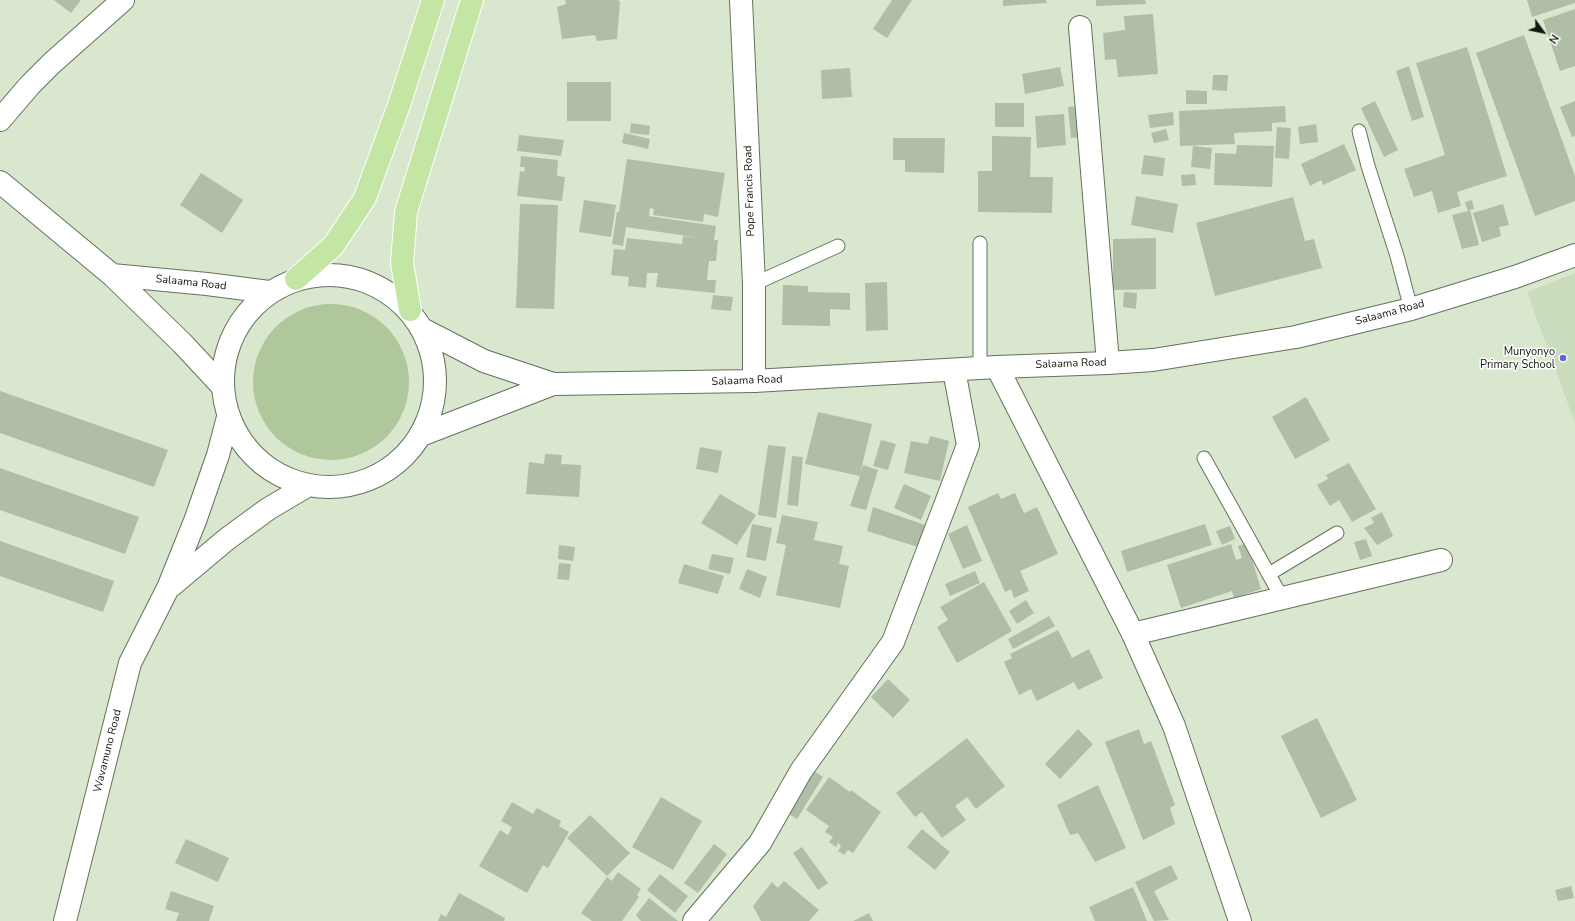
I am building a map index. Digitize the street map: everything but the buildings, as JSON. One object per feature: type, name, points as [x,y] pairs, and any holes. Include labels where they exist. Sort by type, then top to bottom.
[{"type":"highway","points":[[296,279],[333,246],[365,198],[399,105],[433,0]]},
{"type":"highway","points":[[410,310],[402,263],[406,212],[472,0]]},
{"type":"street","points":[[0,120],[30,85],[52,63],[123,0]]},
{"type":"street","name":"Pope Francis Road","points":[[741,0],[754,284],[754,381]]},
{"type":"street","points":[[1080,27],[1108,363]]},
{"type":"street","points":[[0,182],[112,275],[182,343],[223,387]]},
{"type":"street","name":"Salaama Road","points":[[424,330],[484,361],[553,384],[754,381],[1108,363],[1153,360],[1296,337],[1411,309],[1515,277],[1575,255]]},
{"type":"street","points":[[327,274],[358,277],[386,290],[410,310],[424,330],[432,350],[436,372],[435,394],[430,415],[421,435],[400,460],[372,478],[340,488],[307,486],[281,477],[259,462],[241,441],[228,417],[224,402],[224,360],[233,334],[249,311],[269,292],[296,279],[327,274]]},
{"type":"street","name":"Salaama Road","points":[[112,275],[207,284],[269,292]]},
{"type":"street","points":[[989,368],[1133,634],[1174,726],[1240,921]]},
{"type":"street","points":[[694,921],[760,843],[801,771],[893,642],[968,444],[954,370]]},
{"type":"street","name":"Salaama Road","points":[[421,435],[553,384]]},
{"type":"street","name":"Wavamuno Road","points":[[65,921],[130,663],[168,588],[195,521],[218,455],[228,417]]},
{"type":"street","name":"Wavamuno Road","points":[[168,588],[227,539],[268,509],[307,486]]},
{"type":"street","points":[[1133,634],[1441,560]]},
{"type":"lane","points":[[1359,131],[1368,166],[1397,256],[1411,309]]},
{"type":"lane","points":[[980,243],[989,368]]},
{"type":"lane","points":[[754,284],[838,246]]},
{"type":"lane","points":[[1204,458],[1282,598]]},
{"type":"lane","points":[[1269,574],[1337,533]]},
{"type":"shaded area","name":"Munyonyo Primary School","points":[[1575,273],[1575,423],[1527,292]]},
{"type":"shaded area","points":[[331,304],[354,307],[368,313],[386,327],[400,345],[406,359],[409,382],[406,405],[400,419],[386,437],[368,451],[354,457],[331,460],[308,457],[294,451],[276,437],[262,419],[256,405],[253,382],[256,359],[262,345],[276,327],[294,313],[308,307]]},
{"type":"place","name":"Munyonyo Primary School","points":[[1563,358]]}]
